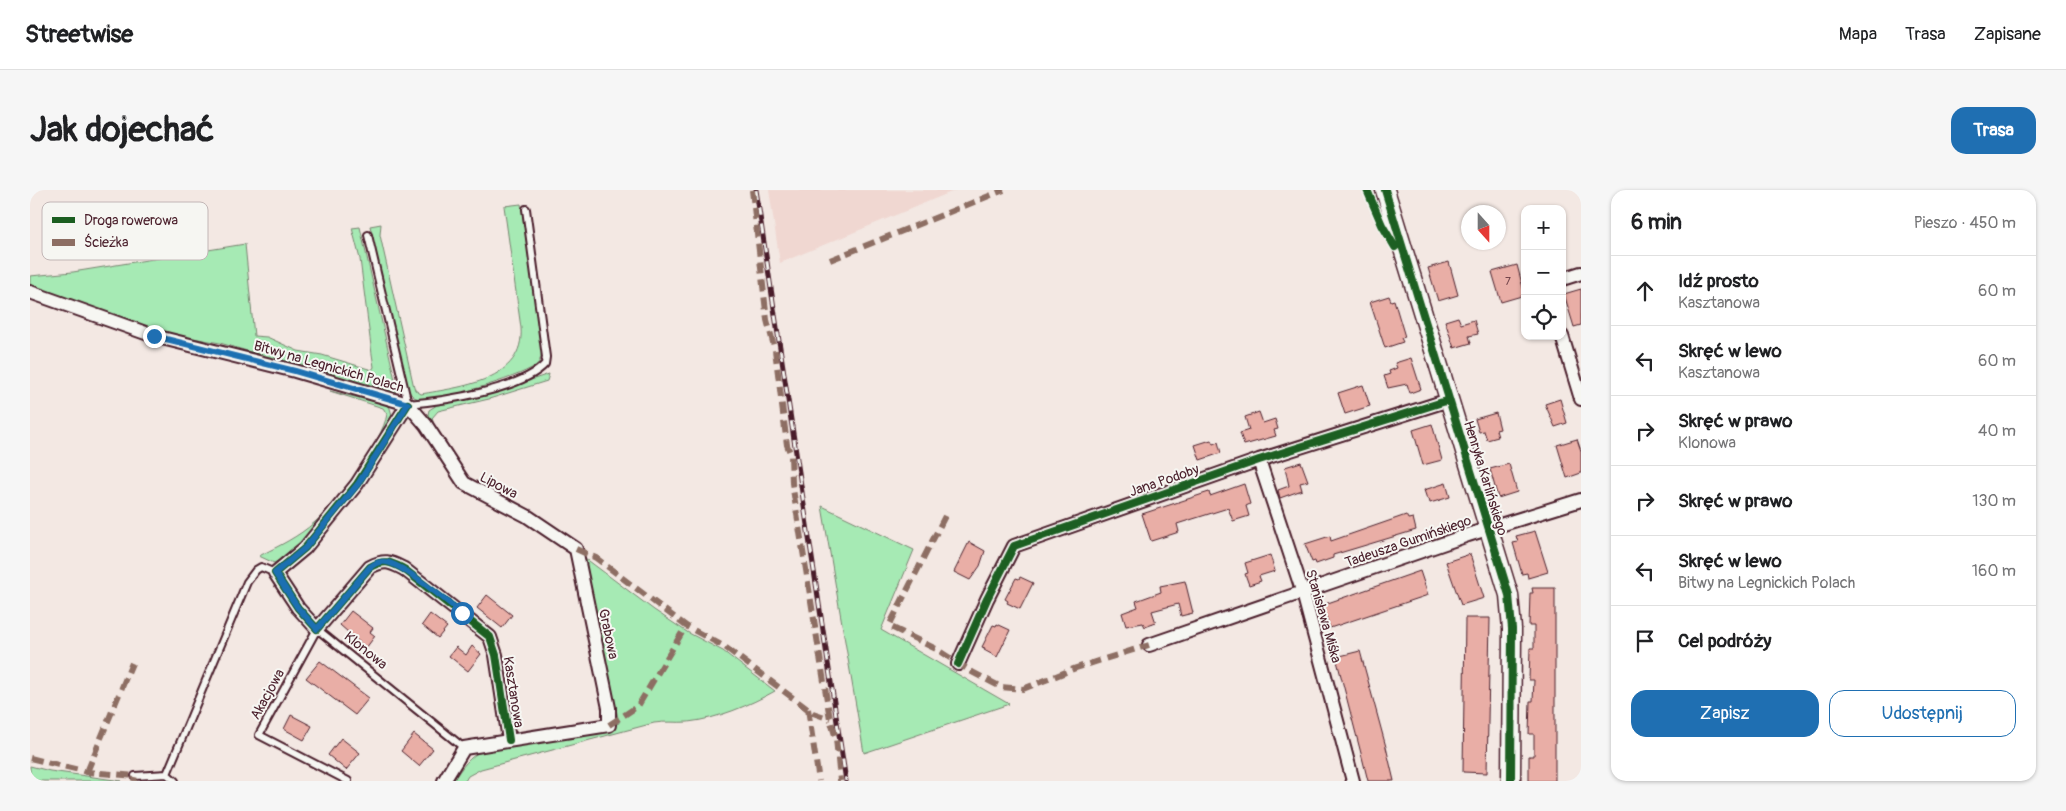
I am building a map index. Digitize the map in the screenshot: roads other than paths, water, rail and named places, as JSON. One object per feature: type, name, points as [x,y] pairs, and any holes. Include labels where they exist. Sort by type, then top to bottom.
[{"type":"street","name":"Henryka Karlińskiego","points":[[1385,190],[1509,595],[1511,611],[1511,781]]},
{"type":"street","points":[[1566,278],[1581,273]]},
{"type":"street","name":"Bitwy na Legnickich Polach","points":[[30,292],[154,336],[295,371],[408,404]]},
{"type":"street","points":[[1563,340],[1581,399]]},
{"type":"street","name":"Jana Podoby","points":[[958,664],[1014,546],[1259,460],[1449,400]]},
{"type":"street","name":"Lipowa","points":[[408,404],[426,425],[464,483],[527,516],[576,549]]},
{"type":"street","points":[[275,573],[305,548],[358,484],[408,404]]},
{"type":"street","name":"Stanisława Miśka","points":[[1259,460],[1303,593],[1353,781]]},
{"type":"street","name":"Tadeusza Gumińskiego","points":[[1149,645],[1489,529],[1581,500]]},
{"type":"street","name":"Grabowa","points":[[509,740],[609,725],[609,708],[576,549]]},
{"type":"street","name":"Kasztanowa","points":[[317,629],[370,567],[381,561],[391,563],[404,570],[490,637],[496,655],[509,740]]},
{"type":"street","name":"Klonowa","points":[[275,573],[298,608],[317,629]]},
{"type":"street","points":[[444,781],[464,748],[509,740]]},
{"type":"lane","name":"Bitwy na Legnickich Polach","points":[[408,404],[447,400],[495,389],[535,372],[545,364],[546,357],[526,209]]},
{"type":"lane","points":[[368,235],[408,404]]},
{"type":"lane","points":[[167,774],[247,582],[256,570],[261,567],[275,573]]},
{"type":"lane","name":"Klonowa","points":[[317,629],[464,748]]},
{"type":"lane","name":"Akacjowa","points":[[317,629],[259,735],[348,781]]},
{"type":"lane","points":[[135,776],[167,774],[175,781]]},
{"type":"railway","points":[[756,190],[846,781]]}]
